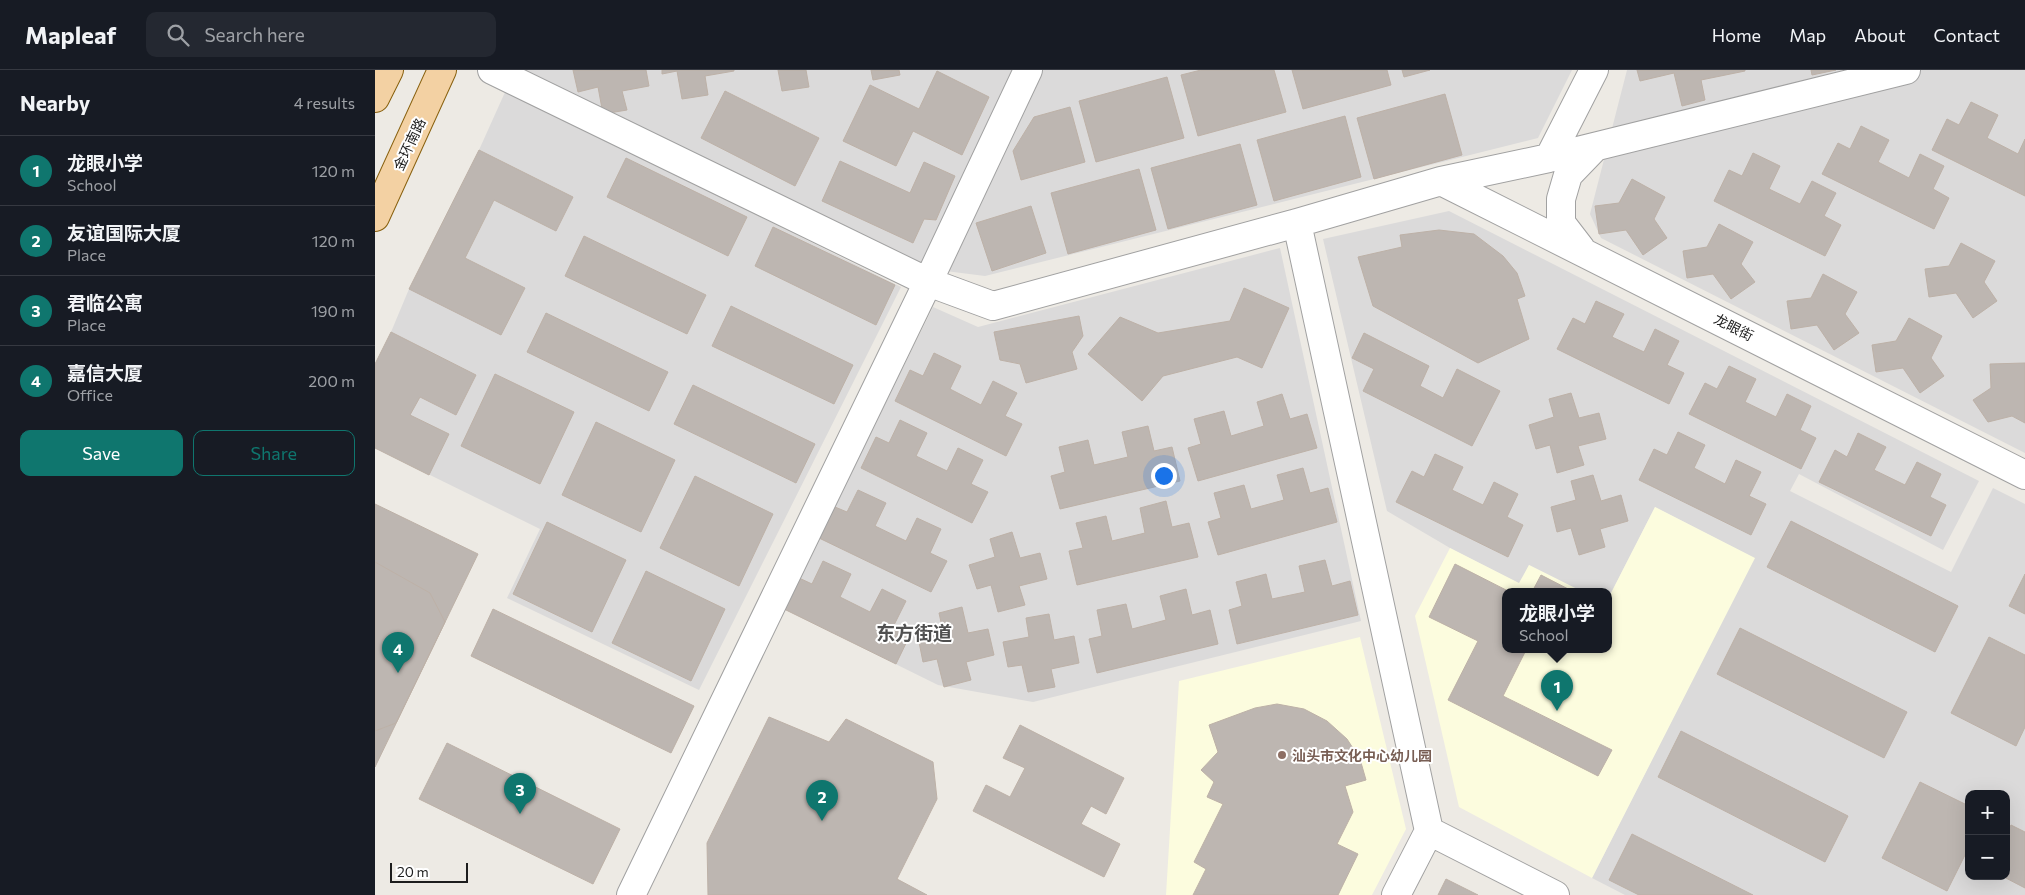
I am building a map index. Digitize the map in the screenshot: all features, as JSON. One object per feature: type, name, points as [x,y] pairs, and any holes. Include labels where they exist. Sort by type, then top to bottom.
[{"type":"main road","points":[[375,98],[389,70]]},
{"type":"main road","name":"金环南路","points":[[375,218],[442,70]]},
{"type":"street","points":[[492,70],[928,282],[993,306],[1297,223],[1441,181],[1549,158],[1906,70]]},
{"type":"street","points":[[631,895],[928,282],[1028,70]]},
{"type":"street","points":[[1549,158],[1594,70]]},
{"type":"street","points":[[1582,251],[1561,223],[1561,199],[1568,176],[1595,147]]},
{"type":"street","name":"龙眼街","points":[[1441,181],[2025,475]]},
{"type":"street","points":[[1297,223],[1429,831],[1396,895]]},
{"type":"street","points":[[1429,831],[1555,895]]},
{"type":"shaded area","points":[[510,70],[1572,70],[1538,138],[985,276],[922,268]]},
{"type":"shaded area","points":[[1627,70],[2025,70],[2025,453],[1601,238],[1590,214]]},
{"type":"shaded area","points":[[506,90],[901,287],[699,690],[507,598],[540,529],[375,448],[375,365],[409,289],[479,150]]},
{"type":"shaded area","points":[[1449,211],[1979,481],[1943,550],[1799,474],[1790,491],[1951,572],[1993,488],[2025,504],[2025,895],[1625,895],[1592,878],[1754,558],[1655,507],[1612,591],[1612,588],[1575,588],[1529,565],[1520,584],[1450,548],[1387,511],[1323,239]]},
{"type":"shaded area","points":[[1280,248],[1361,621],[1033,702],[938,685],[784,609],[933,307],[978,327]]},
{"type":"shaded area","points":[[1655,507],[1755,558],[1592,878],[1459,807],[1415,616],[1450,548],[1519,583],[1529,565],[1575,588],[1502,588],[1502,653],[1612,653],[1612,591]]},
{"type":"shaded area","name":"汕头市文化中心幼儿园","points":[[1360,637],[1406,829],[1372,895],[1166,895],[1179,681]]},
{"type":"building","points":[[573,70],[646,70],[649,86],[622,91],[627,110],[603,114],[598,87],[578,92]]},
{"type":"building","points":[[662,70],[734,71],[705,76],[708,95],[682,99],[677,71],[662,74]]},
{"type":"building","points":[[778,70],[806,70],[809,87],[782,91]]},
{"type":"building","points":[[871,70],[899,70],[900,75],[873,80]]},
{"type":"building","points":[[1201,70],[1274,70],[1286,112],[1198,136],[1181,75]]},
{"type":"building","points":[[1292,70],[1387,70],[1391,85],[1303,109]]},
{"type":"building","points":[[1402,70],[1430,70],[1404,77]]},
{"type":"building","points":[[1637,70],[1745,71],[1701,80],[1705,100],[1682,106],[1674,73],[1640,81]]},
{"type":"building","points":[[1811,70],[1836,70],[1812,75]]},
{"type":"building","points":[[937,71],[989,97],[962,155],[913,131],[896,166],[843,141],[870,85],[919,109]]},
{"type":"building","points":[[1167,77],[1184,138],[1096,162],[1079,101]]},
{"type":"building","points":[[725,91],[819,138],[795,186],[701,138]]},
{"type":"building","points":[[1445,94],[1462,155],[1374,179],[1357,118]]},
{"type":"building","points":[[1971,102],[1998,115],[1987,138],[2018,154],[2025,139],[2025,196],[1932,150],[1947,119],[1959,125]]},
{"type":"building","points":[[1070,107],[1085,162],[1021,180],[1013,151],[1034,117]]},
{"type":"building","points":[[1345,116],[1361,177],[1274,201],[1257,140]]},
{"type":"building","points":[[1861,126],[1889,140],[1878,162],[1909,178],[1920,154],[1944,166],[1933,189],[1949,198],[1934,229],[1822,174],[1838,143],[1850,149]]},
{"type":"building","points":[[1240,144],[1257,205],[1168,229],[1151,168]]},
{"type":"building","points":[[479,150],[573,197],[556,231],[494,200],[465,258],[525,288],[501,335],[409,289]]},
{"type":"building","points":[[1753,153],[1780,166],[1769,189],[1800,204],[1812,181],[1836,193],[1824,216],[1841,225],[1825,256],[1714,201],[1729,170],[1742,176]]},
{"type":"building","points":[[626,158],[747,217],[728,256],[607,197]]},
{"type":"building","points":[[840,161],[910,193],[924,162],[955,176],[936,220],[924,219],[913,243],[822,201]]},
{"type":"building","points":[[1139,169],[1156,230],[1068,254],[1051,193]]},
{"type":"building","points":[[1632,179],[1665,197],[1654,219],[1667,238],[1643,255],[1626,230],[1599,234],[1595,206],[1619,203]]},
{"type":"building","points":[[1031,206],[1046,253],[992,271],[976,223]]},
{"type":"building","points":[[1719,224],[1753,242],[1741,264],[1755,282],[1731,299],[1713,274],[1687,278],[1683,251],[1707,247]]},
{"type":"building","points":[[773,227],[895,285],[876,325],[755,266]]},
{"type":"building","points":[[1439,230],[1474,234],[1503,256],[1517,273],[1525,296],[1517,299],[1529,339],[1478,363],[1373,306],[1358,257],[1402,247],[1400,235]]},
{"type":"building","points":[[584,236],[706,295],[687,334],[565,276]]},
{"type":"building","points":[[1961,243],[1995,261],[1984,282],[1997,301],[1973,318],[1956,293],[1929,297],[1925,269],[1949,266]]},
{"type":"building","points":[[1823,274],[1857,292],[1845,314],[1859,333],[1834,350],[1817,325],[1791,329],[1787,301],[1811,298]]},
{"type":"building","points":[[1244,288],[1289,308],[1262,368],[1237,357],[1163,376],[1142,401],[1088,354],[1120,317],[1158,333],[1230,321]]},
{"type":"building","points":[[1596,301],[1624,314],[1612,337],[1644,352],[1655,329],[1679,341],[1667,365],[1684,373],[1669,404],[1557,349],[1573,318],[1585,324]]},
{"type":"building","points":[[731,306],[853,365],[834,404],[712,346]]},
{"type":"building","points":[[546,313],[668,372],[649,411],[527,352]]},
{"type":"building","points":[[1079,316],[1083,336],[1072,352],[1077,369],[1026,383],[1020,364],[1000,360],[994,332]]},
{"type":"building","points":[[1909,318],[1942,336],[1931,358],[1944,376],[1920,393],[1903,368],[1876,372],[1872,345],[1896,341]]},
{"type":"building","points":[[391,332],[476,375],[456,415],[420,397],[410,415],[449,434],[429,475],[375,448],[375,364]]},
{"type":"building","points":[[1364,333],[1429,366],[1420,386],[1443,398],[1457,369],[1500,391],[1472,446],[1363,391],[1374,369],[1352,358]]},
{"type":"building","points":[[934,353],[961,366],[950,389],[981,405],[993,381],[1017,393],[1005,416],[1022,424],[1006,456],[895,401],[910,370],[923,376]]},
{"type":"building","points":[[2025,363],[2025,423],[2012,416],[1988,422],[1973,400],[1991,388],[1990,364]]},
{"type":"building","points":[[1729,366],[1756,379],[1745,402],[1776,417],[1787,394],[1811,406],[1800,430],[1816,438],[1801,469],[1689,414],[1705,383],[1717,389]]},
{"type":"building","points":[[495,374],[574,412],[540,484],[461,446]]},
{"type":"building","points":[[693,385],[815,444],[796,483],[674,424]]},
{"type":"building","points":[[1571,393],[1579,418],[1599,413],[1606,439],[1578,446],[1584,465],[1557,473],[1550,445],[1536,449],[1529,425],[1554,417],[1549,399]]},
{"type":"building","points":[[1282,394],[1290,419],[1307,414],[1317,448],[1198,481],[1188,448],[1201,444],[1194,419],[1224,411],[1231,436],[1264,426],[1257,402]]},
{"type":"building","points":[[900,420],[927,433],[916,456],[947,471],[958,448],[983,460],[971,484],[988,492],[972,523],[861,468],[876,437],[889,443]]},
{"type":"building","points":[[596,422],[675,460],[641,532],[562,495]]},
{"type":"building","points":[[1148,426],[1154,451],[1172,447],[1180,481],[1060,509],[1051,476],[1065,472],[1059,447],[1088,440],[1094,465],[1128,457],[1122,432]]},
{"type":"building","points":[[1678,432],[1705,445],[1694,468],[1725,484],[1736,460],[1761,472],[1749,496],[1766,504],[1751,535],[1639,480],[1654,449],[1667,455]]},
{"type":"building","points":[[1858,433],[1886,447],[1874,470],[1905,485],[1917,462],[1941,474],[1930,497],[1946,505],[1931,536],[1819,482],[1835,450],[1847,457]]},
{"type":"building","points":[[1435,454],[1463,467],[1452,490],[1483,505],[1494,482],[1518,494],[1507,517],[1523,525],[1508,557],[1396,502],[1412,471],[1424,477]]},
{"type":"building","points":[[1303,468],[1310,493],[1328,488],[1337,522],[1218,555],[1208,522],[1221,518],[1214,493],[1244,485],[1251,509],[1284,500],[1277,475]]},
{"type":"building","points":[[1593,475],[1601,501],[1621,495],[1628,521],[1600,529],[1605,547],[1579,555],[1571,528],[1557,532],[1551,507],[1576,500],[1571,481]]},
{"type":"building","points":[[695,476],[773,514],[739,586],[660,548]]},
{"type":"building","points":[[858,490],[886,503],[875,526],[906,541],[917,518],[941,529],[930,553],[947,561],[931,592],[819,538],[835,507],[847,512]]},
{"type":"building","points":[[1166,501],[1172,527],[1189,523],[1198,557],[1077,585],[1069,551],[1083,548],[1076,523],[1106,516],[1112,541],[1145,533],[1140,508]]},
{"type":"building","points":[[375,504],[478,554],[375,767]]},
{"type":"building","points":[[1791,521],[1958,606],[1935,652],[1767,567]]},
{"type":"building","points":[[547,522],[626,560],[592,632],[513,594]]},
{"type":"building","points":[[1012,532],[1020,558],[1040,553],[1047,579],[1019,586],[1025,605],[998,612],[991,585],[977,589],[969,565],[995,557],[990,539]]},
{"type":"building","points":[[1325,560],[1332,586],[1350,581],[1358,615],[1237,644],[1229,610],[1242,606],[1236,582],[1266,574],[1272,599],[1305,592],[1299,566]]},
{"type":"building","points":[[823,561],[851,574],[840,597],[870,612],[882,589],[906,601],[894,625],[911,633],[896,664],[784,609],[799,578],[812,584]]},
{"type":"building","points":[[375,562],[430,593],[445,622],[396,723],[375,731]]},
{"type":"building","points":[[1455,564],[1502,588],[1502,653],[1524,653],[1503,696],[1612,750],[1598,776],[1448,700],[1478,641],[1429,617]]},
{"type":"building","points":[[646,571],[725,609],[691,681],[612,643]]},
{"type":"building","points":[[2025,574],[2025,614],[2009,606]]},
{"type":"building","points":[[1541,575],[1566,588],[1534,588]]},
{"type":"building","points":[[1186,589],[1192,615],[1210,610],[1218,644],[1097,673],[1089,639],[1102,636],[1097,610],[1126,604],[1132,629],[1166,620],[1160,596]]},
{"type":"building","points":[[962,607],[968,633],[988,629],[994,655],[966,662],[971,680],[944,687],[937,659],[923,662],[918,637],[943,631],[939,613]]},
{"type":"building","points":[[493,609],[694,706],[671,753],[471,656]]},
{"type":"building","points":[[1049,614],[1054,640],[1074,636],[1079,663],[1051,669],[1055,687],[1028,692],[1022,665],[1008,667],[1003,642],[1029,637],[1026,618]]},
{"type":"building","points":[[1740,628],[1907,712],[1884,758],[1717,674]]},
{"type":"building","points":[[1989,637],[2025,655],[2025,727],[2016,746],[1951,713]]},
{"type":"building","points":[[1277,704],[1304,709],[1327,721],[1347,739],[1360,759],[1366,780],[1345,786],[1353,812],[1337,844],[1358,854],[1338,895],[1193,895],[1206,869],[1194,862],[1223,804],[1207,797],[1214,782],[1201,770],[1218,752],[1209,725],[1255,708]]},
{"type":"building","points":[[769,717],[829,742],[846,719],[933,762],[937,799],[897,879],[927,895],[708,895],[707,843]]},
{"type":"building","points":[[1020,725],[1124,778],[1106,814],[1091,806],[1081,824],[1120,844],[1104,877],[973,811],[986,785],[1010,797],[1025,768],[1003,758]]},
{"type":"building","points":[[1681,731],[1848,816],[1825,862],[1658,777]]},
{"type":"building","points":[[447,743],[620,829],[593,884],[419,799]]},
{"type":"building","points":[[1920,782],[1965,804],[1965,855],[1947,891],[1882,858]]},
{"type":"building","points":[[2011,825],[2025,832],[2025,888],[2010,880]]},
{"type":"building","points":[[1632,834],[1753,895],[1639,895],[1609,880]]},
{"type":"building","points":[[1446,879],[1478,895],[1438,895]]},
{"type":"place","name":"嘉信大厦","points":[[398,673]]},
{"type":"place","name":"龙眼小学","points":[[1557,711]]},
{"type":"place","name":"汕头市文化中心幼儿园","points":[[1282,755]]},
{"type":"place","name":"君临公寓","points":[[520,814]]},
{"type":"place","name":"友谊国际大厦","points":[[822,821]]},
{"type":"district","name":"东方街道","points":[[914,632]]}]
